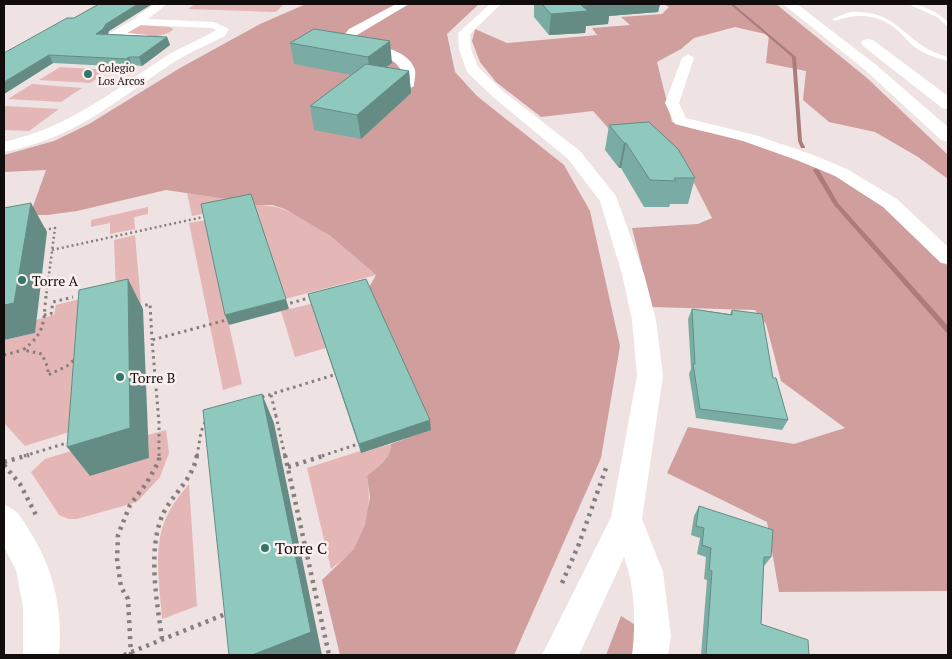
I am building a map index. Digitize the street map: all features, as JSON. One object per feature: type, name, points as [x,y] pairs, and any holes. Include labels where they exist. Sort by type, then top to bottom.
[{"type":"main road","points":[[789,4],[870,67],[948,136]]},
{"type":"main road","points":[[821,9],[948,104]]},
{"type":"street","points":[[162,4],[145,15],[141,20],[114,36],[162,38],[185,24]]},
{"type":"street","points":[[404,4],[353,32],[346,40],[391,55],[403,63],[408,71],[407,86]]},
{"type":"street","points":[[496,4],[464,33],[465,50],[472,69],[498,94],[574,155],[609,200],[633,274],[644,320],[650,376],[626,519],[560,655]]},
{"type":"street","points":[[4,147],[52,133],[75,123],[112,102],[168,60],[221,33],[223,29],[214,25],[146,23],[141,20]]},
{"type":"street","points":[[688,58],[672,103],[680,121],[692,126],[747,138],[848,176],[890,203],[948,258]]},
{"type":"street","points":[[4,519],[28,560],[38,587],[44,631],[41,655]]},
{"type":"street","points":[[626,519],[646,572],[653,636],[650,655]]},
{"type":"lane","points":[[910,4],[939,16],[948,25]]},
{"type":"lane","points":[[835,19],[845,14],[858,13],[877,17],[895,25],[922,50],[948,59]]},
{"type":"path","points":[[52,250],[216,214]]},
{"type":"path","points":[[4,355],[23,350],[36,340],[42,331],[54,228],[38,232]]},
{"type":"path","points":[[44,315],[51,314],[53,302],[73,297]]},
{"type":"path","points":[[275,307],[313,297]]},
{"type":"path","points":[[131,309],[150,304],[159,423],[158,461],[146,484],[130,505],[118,535],[117,559],[121,587],[128,599],[131,654]]},
{"type":"path","points":[[152,340],[238,317]]},
{"type":"path","points":[[23,350],[42,354],[48,368],[48,375],[67,366],[82,350]]},
{"type":"path","points":[[255,399],[346,372]]},
{"type":"path","points":[[271,395],[329,655]]},
{"type":"path","points":[[266,419],[276,416]]},
{"type":"path","points":[[162,639],[155,556],[157,537],[162,517],[192,472],[197,458],[201,429],[207,418]]},
{"type":"path","points":[[4,462],[77,440]]},
{"type":"path","points":[[288,467],[371,440]]},
{"type":"path","points":[[560,587],[579,544],[607,465]]},
{"type":"path","points":[[124,655],[131,654],[229,610],[231,621]]},
{"type":"shaded area","points":[[195,4],[284,4],[276,12],[188,9]]},
{"type":"shaded area","points":[[306,4],[479,4],[447,34],[455,72],[477,96],[564,165],[590,211],[620,346],[601,458],[514,655],[340,655],[322,580],[354,549],[365,525],[370,497],[367,476],[389,454],[391,444],[431,429],[368,289],[376,275],[329,235],[285,209],[272,205],[254,205],[253,203],[166,190],[77,211],[30,215],[46,170],[4,172],[4,155],[54,141],[89,124],[180,68],[260,24]]},
{"type":"shaded area","points":[[664,4],[776,4],[867,78],[948,155],[948,179],[918,157],[875,132],[829,122],[803,100],[806,71],[766,63],[769,35],[735,27],[694,38],[681,49],[657,62],[672,122],[765,147],[802,160],[837,176],[872,196],[896,213],[948,266],[948,591],[779,592],[767,522],[667,473],[688,427],[794,444],[845,428],[781,381],[766,324],[755,310],[652,307],[632,228],[698,224],[712,218],[688,171],[609,129],[593,111],[541,117],[496,82],[480,62],[472,41],[475,29],[507,43],[597,35],[592,28],[630,25],[621,17],[662,14],[669,7]]},
{"type":"shaded area","points":[[137,25],[169,27],[173,30],[156,36],[125,35]]},
{"type":"shaded area","points":[[60,67],[109,70],[90,83],[39,80]]},
{"type":"shaded area","points":[[32,84],[82,88],[61,102],[8,99]]},
{"type":"shaded area","points":[[4,106],[59,109],[29,131],[4,130]]},
{"type":"shaded area","points":[[187,193],[253,203],[192,216]]},
{"type":"shaded area","points":[[254,205],[272,206],[289,211],[305,219],[335,240],[376,275],[285,299]]},
{"type":"shaded area","points":[[148,207],[148,214],[134,217],[135,229],[110,234],[110,223],[91,227],[91,220]]},
{"type":"shaded area","points":[[206,220],[242,384],[223,390],[189,223]]},
{"type":"shaded area","points":[[135,235],[141,304],[88,317],[82,428],[25,446],[4,423],[4,340],[35,333],[36,320],[54,315],[56,305],[116,290],[114,240]]},
{"type":"shaded area","points":[[311,304],[326,348],[295,357],[281,311]]},
{"type":"shaded area","points":[[166,430],[169,453],[160,477],[137,502],[77,519],[69,519],[59,515],[31,472],[45,459],[91,445],[90,476],[149,458],[148,435]]},
{"type":"shaded area","points":[[391,444],[386,458],[367,476],[369,504],[360,540],[347,557],[331,569],[307,468],[360,451],[361,453]]},
{"type":"shaded area","points":[[189,484],[197,606],[162,619],[158,553],[162,528],[169,512]]},
{"type":"shaded area","points":[[621,616],[653,636],[650,655],[606,655]]},
{"type":"building","points":[[99,4],[138,4],[106,24],[96,34],[167,37],[139,57],[129,57],[126,59],[49,55],[4,82],[4,53],[67,18],[74,18]]},
{"type":"building","points":[[542,4],[580,4],[588,11],[551,14]]},
{"type":"building","points":[[581,4],[611,4],[583,6]]},
{"type":"building","points":[[314,29],[390,41],[368,57],[290,43]]},
{"type":"building","points":[[366,64],[409,71],[357,115],[310,106]]},
{"type":"building","points":[[649,122],[678,149],[695,178],[674,178],[676,181],[650,180],[626,143],[609,125]]},
{"type":"building","points":[[251,194],[286,299],[225,315],[201,204]]},
{"type":"building","points":[[31,203],[14,303],[4,305],[4,208]]},
{"type":"building","points":[[128,279],[130,428],[67,447],[79,290]]},
{"type":"building","points":[[366,279],[430,420],[359,444],[308,294]]},
{"type":"building","points":[[692,309],[732,315],[732,310],[762,314],[773,378],[776,378],[788,420],[700,409],[693,364],[695,364]]},
{"type":"building","name":"Torre C","points":[[262,394],[311,632],[252,655],[229,655],[203,410]]},
{"type":"building","points":[[699,506],[773,530],[771,557],[764,557],[761,624],[808,640],[809,655],[706,655],[712,571],[709,570],[711,548],[702,545],[704,528],[696,526]]},
{"type":"waterway","points":[[731,4],[794,57],[800,141],[803,147]]},
{"type":"waterway","points":[[816,170],[836,204],[948,330]]},
{"type":"place","name":"Colegio Los Arcos","points":[[88,74]]},
{"type":"place","name":"Torre A","points":[[22,280]]},
{"type":"place","name":"Torre B","points":[[120,377]]},
{"type":"place","name":"Torre C","points":[[265,548]]}]
